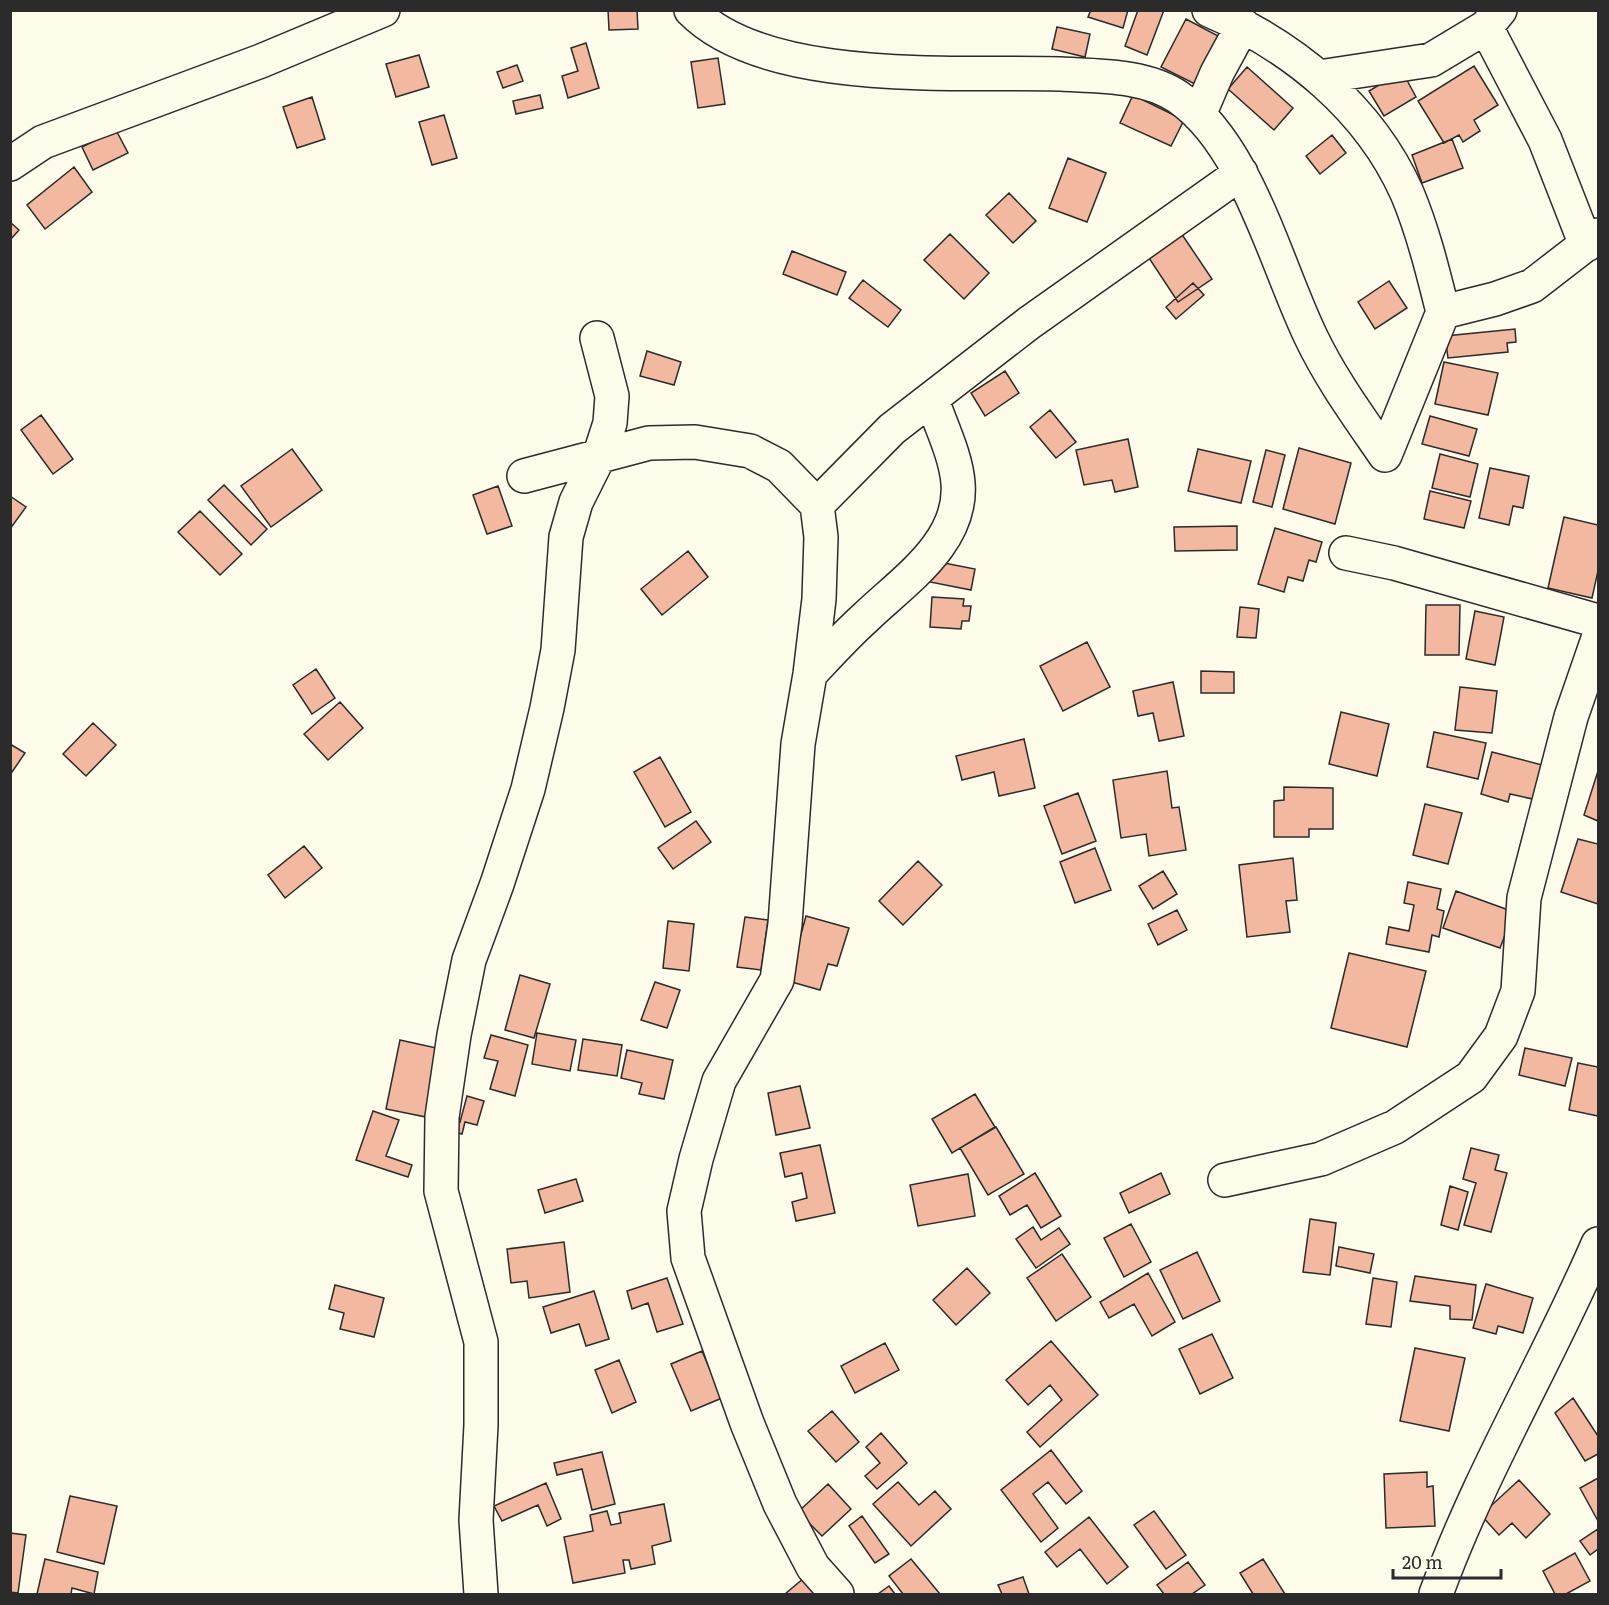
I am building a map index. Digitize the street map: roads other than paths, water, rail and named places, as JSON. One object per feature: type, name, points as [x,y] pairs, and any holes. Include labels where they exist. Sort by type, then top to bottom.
[{"type":"street","points":[[10,164],[43,142],[261,61],[383,10]]},
{"type":"street","points":[[691,10],[701,21],[748,46],[804,61],[895,74],[975,72],[1079,75],[1136,80],[1177,96],[1199,115],[1241,172],[1311,338],[1348,402],[1385,454],[1443,312],[1428,254],[1406,192],[1368,126],[1319,77],[1243,25],[1209,10]]},
{"type":"street","points":[[1319,77],[1431,60],[1493,19],[1545,140],[1592,240],[1532,286],[1495,299],[1443,312]]},
{"type":"street","points":[[1199,115],[1217,73],[1243,25]]},
{"type":"street","points":[[817,505],[892,429],[1029,323],[1241,172]]},
{"type":"street","points":[[481,1594],[476,1520],[481,1425],[481,1342],[441,1191],[442,1117],[454,1035],[469,960],[528,789],[548,708],[558,650],[566,537],[576,502],[600,454],[610,423],[612,396],[597,338]]},
{"type":"street","points":[[810,674],[860,622],[921,568],[942,541],[953,516],[958,484],[932,400]]},
{"type":"street","points":[[524,476],[600,454],[649,443],[695,442],[750,452],[780,466],[817,505],[821,537],[819,599],[810,674],[798,744],[784,924],[777,980],[719,1081],[696,1159],[684,1211],[688,1258],[747,1423],[780,1504],[813,1567],[837,1594]]},
{"type":"street","points":[[1346,553],[1394,563],[1599,621]]},
{"type":"street","points":[[1225,1180],[1321,1160],[1395,1127],[1471,1077],[1501,1036],[1518,991],[1524,898],[1571,717],[1599,639]]},
{"type":"street","points":[[1436,1594],[1486,1474],[1529,1384],[1572,1306],[1599,1244]]}]
